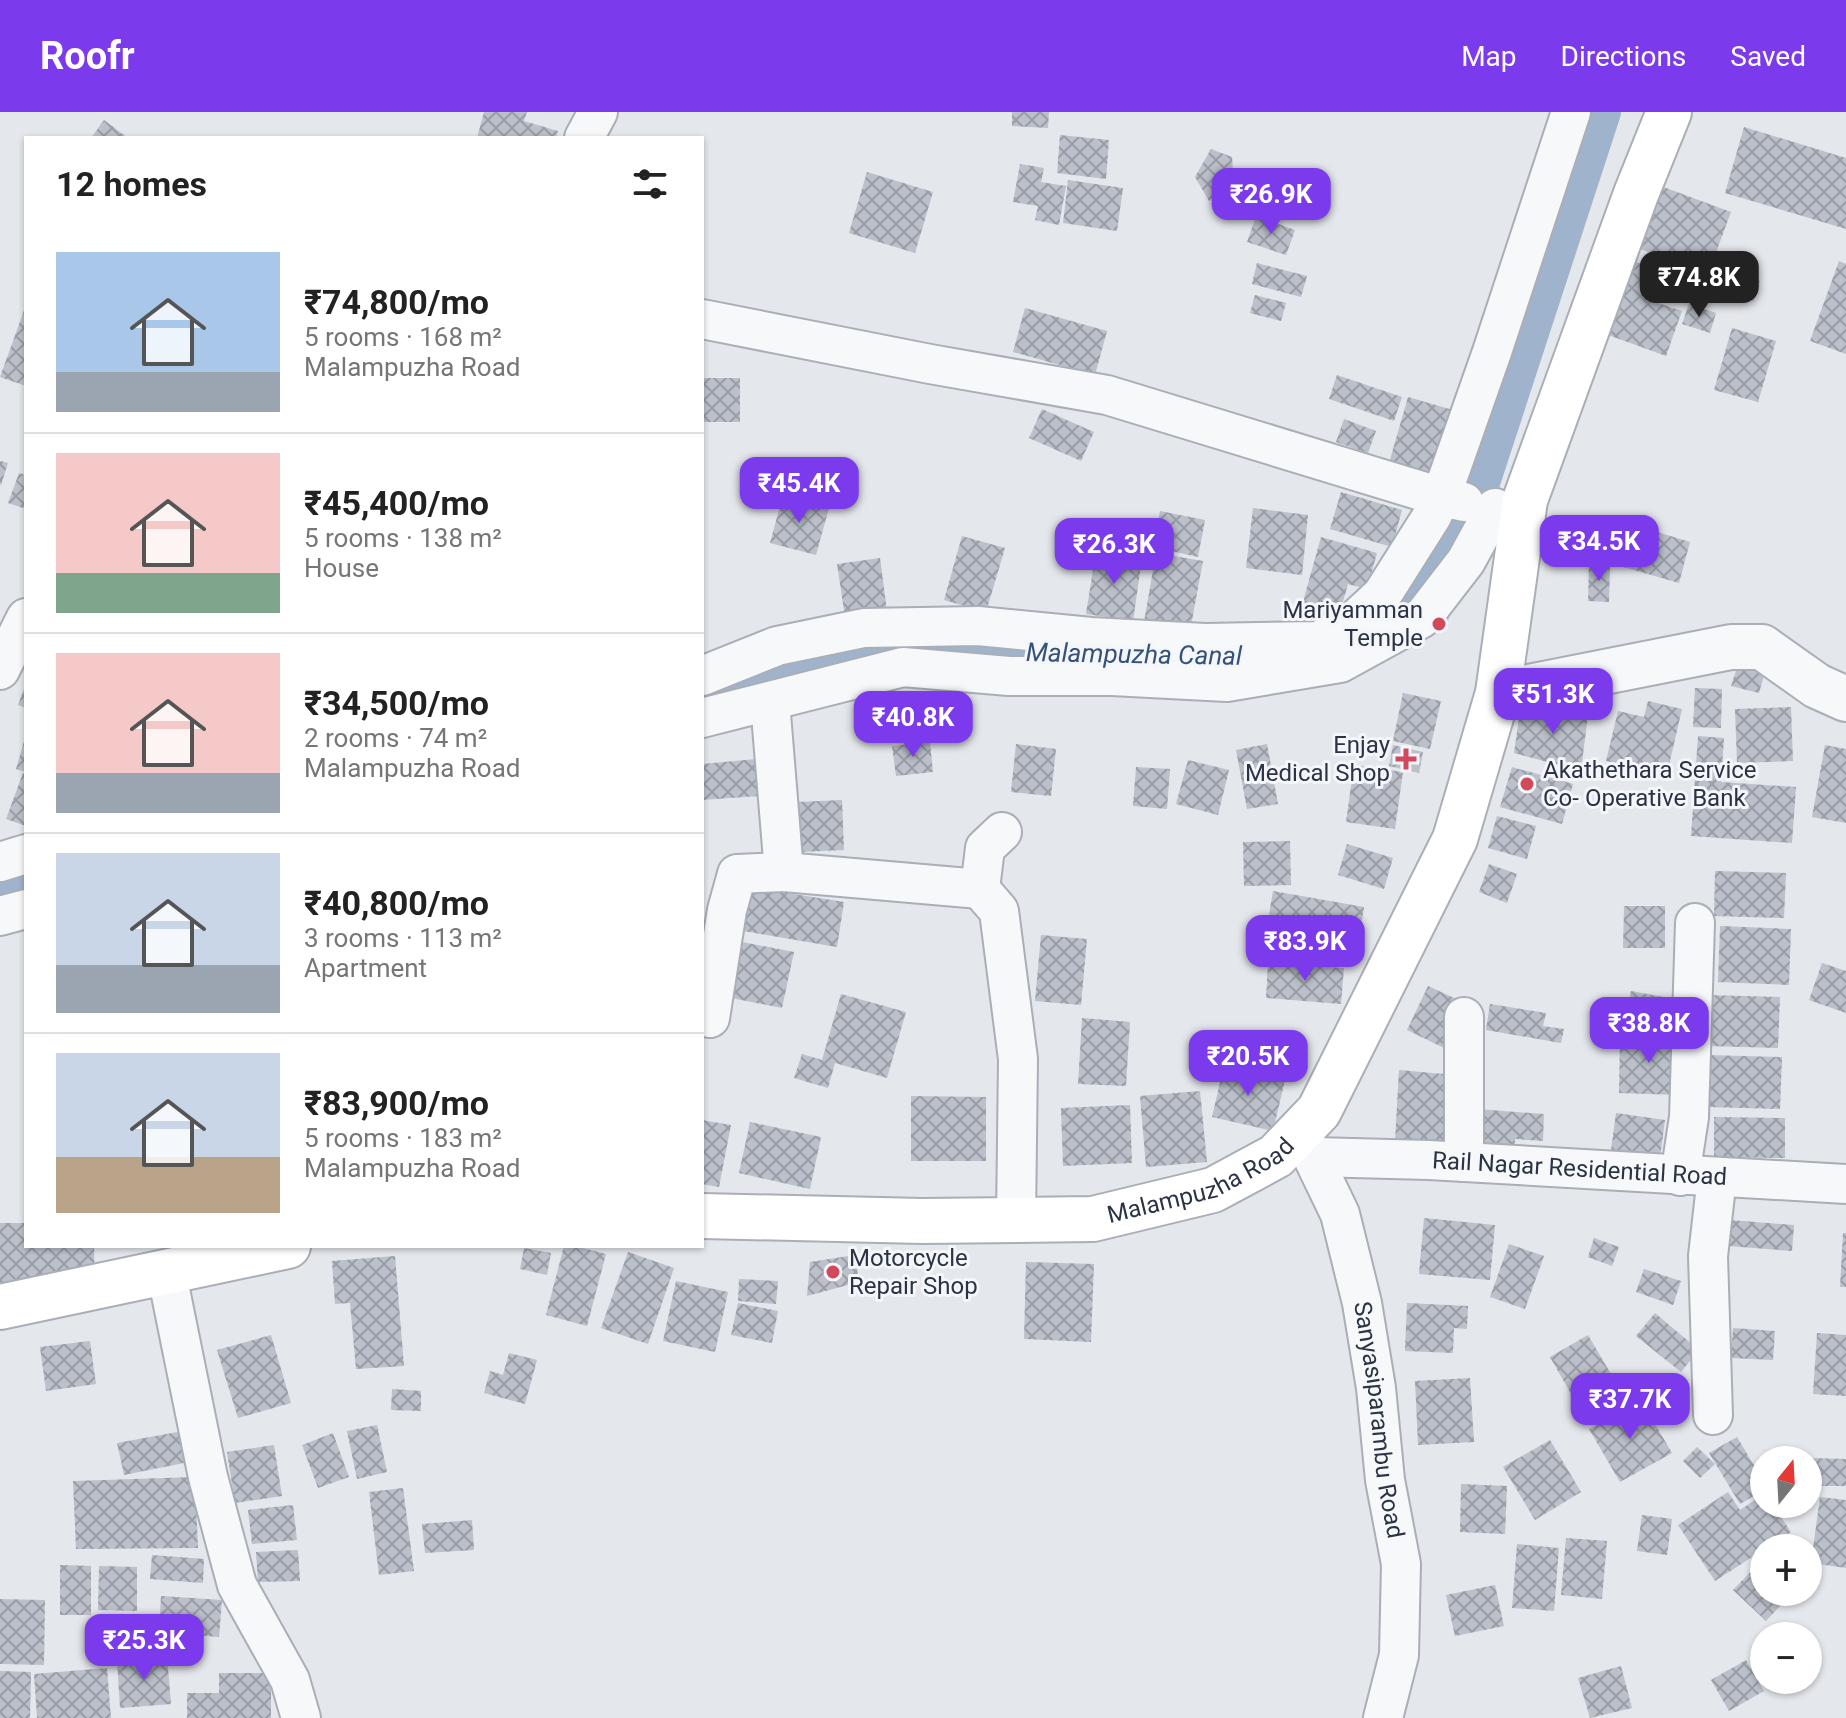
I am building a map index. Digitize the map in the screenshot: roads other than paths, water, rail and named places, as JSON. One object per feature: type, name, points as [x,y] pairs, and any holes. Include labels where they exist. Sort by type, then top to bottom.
[{"type":"main road","name":"Malampuzha Road","points":[[704,1216],[922,1221],[1093,1219],[1213,1190],[1276,1156],[1307,1144],[1319,1111],[1455,839],[1498,693],[1510,504],[1669,112]]},
{"type":"main road","points":[[0,1307],[278,1248]]},
{"type":"street","points":[[585,136],[598,112]]},
{"type":"street","points":[[704,675],[777,646],[864,628],[978,626],[1091,637],[1205,643],[1319,641],[1355,620],[1382,595],[1441,497],[1571,112]]},
{"type":"street","points":[[704,319],[1107,395],[1441,497],[1510,504]]},
{"type":"street","points":[[704,718],[903,667],[1009,676],[1112,676],[1227,682],[1340,663],[1422,618],[1510,504]]},
{"type":"street","points":[[0,670],[24,622]]},
{"type":"street","points":[[1498,693],[1731,647],[1762,647],[1817,686],[1846,699]]},
{"type":"street","points":[[770,702],[784,872]]},
{"type":"street","points":[[980,889],[985,848],[1002,832]]},
{"type":"street","points":[[0,862],[24,855]]},
{"type":"street","points":[[710,1018],[727,910],[737,874],[784,872],[980,889],[999,911],[1018,1059],[1016,1220]]},
{"type":"street","points":[[0,916],[24,910]]},
{"type":"street","points":[[1695,923],[1689,1117],[1708,1256],[1713,1415]]},
{"type":"street","points":[[1464,1017],[1464,1162]]},
{"type":"street","name":"Rail Nagar Residential Road","points":[[1307,1144],[1464,1162],[1846,1184]]},
{"type":"street","name":"Sanyasiparambu Road","points":[[1307,1144],[1340,1214],[1362,1303],[1376,1388],[1385,1480],[1401,1564],[1399,1655],[1383,1718]]},
{"type":"street","points":[[166,1270],[208,1477],[237,1585],[290,1680],[301,1718]]},
{"type":"waterway","name":"Malampuzha Canal","points":[[1355,638],[1411,597],[1444,564],[1477,498],[1603,112]]},
{"type":"waterway","name":"Malampuzha Canal","points":[[704,692],[823,662],[939,646],[1050,655],[1127,655]]},
{"type":"waterway","name":"Malampuzha Canal","points":[[0,888],[24,882]]},
{"type":"place","name":"Mariyamman Temple","points":[[1439,624]]},
{"type":"place","name":"Enjay Medical Shop","points":[[1406,759]]},
{"type":"place","name":"Akathethara Service Co- Operative Bank","points":[[1527,784]]},
{"type":"place","name":"Motorcycle Repair Shop","points":[[833,1272]]}]
